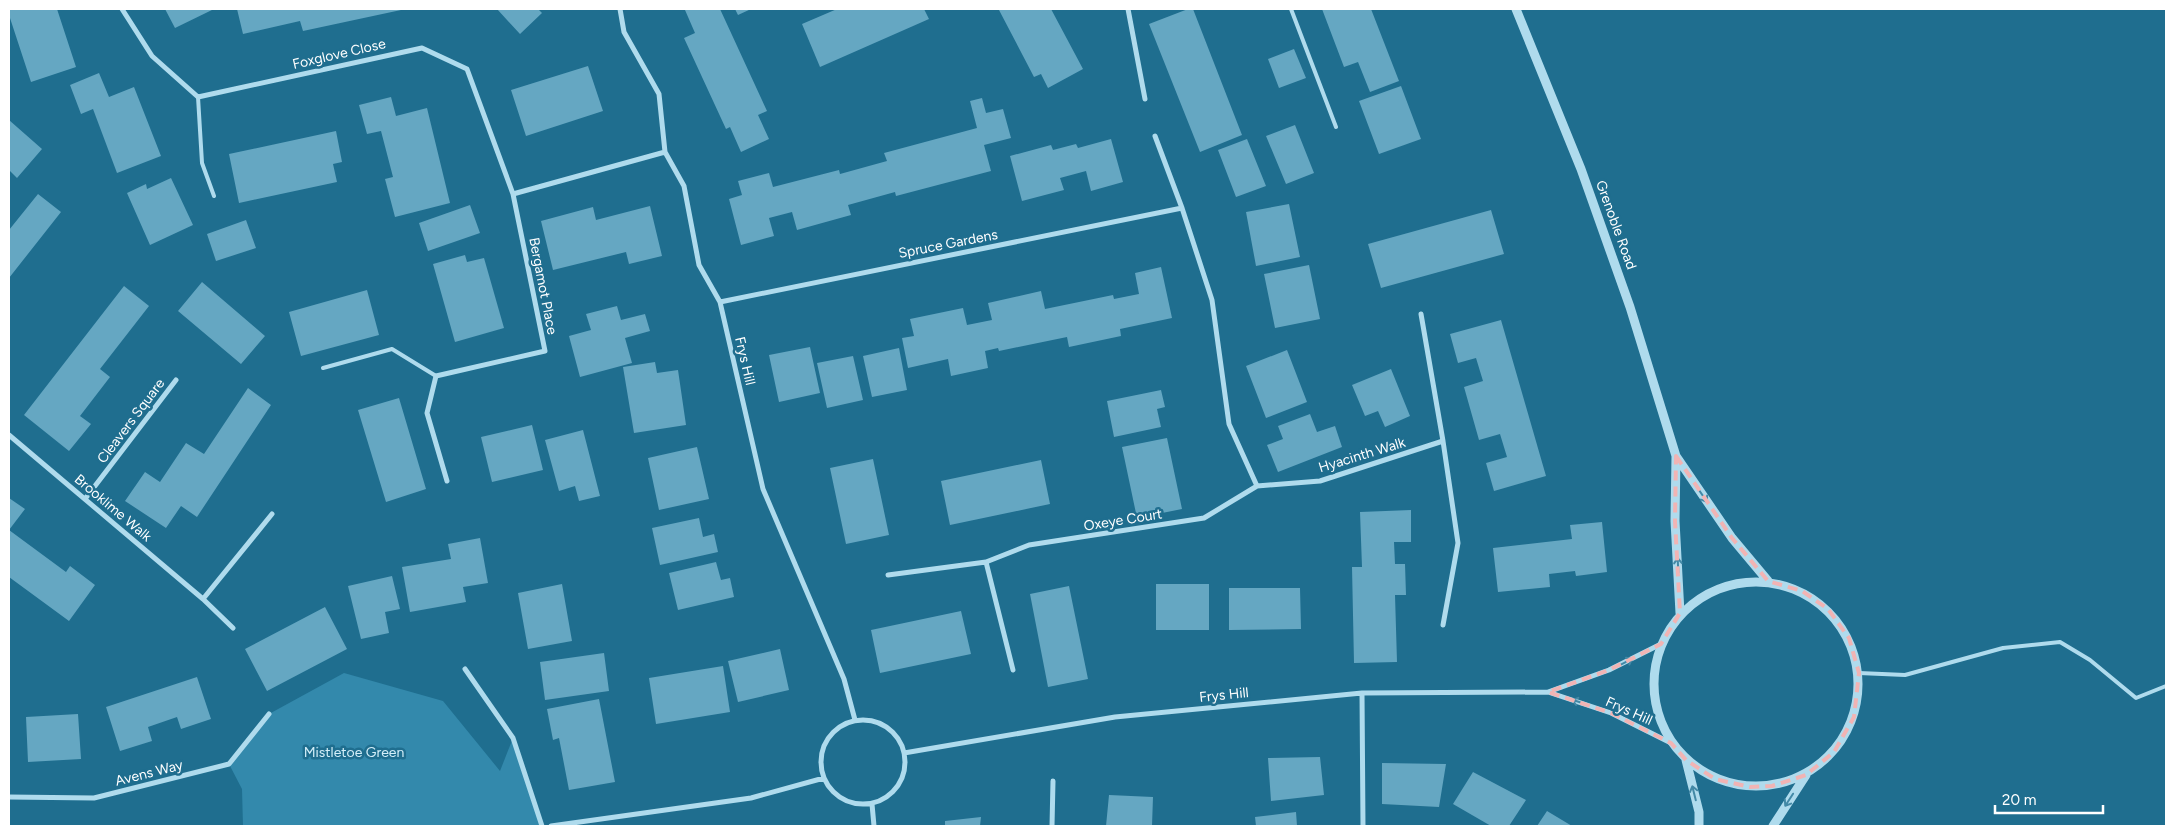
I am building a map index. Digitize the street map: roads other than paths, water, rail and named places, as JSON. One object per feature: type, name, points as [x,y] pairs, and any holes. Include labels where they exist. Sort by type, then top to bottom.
[{"type":"street","points":[[122,9],[152,56],[198,97]]},
{"type":"street","name":"Frys Hill","points":[[620,9],[624,32],[659,94],[665,152],[684,186],[700,265],[720,302],[763,489],[844,679],[855,720]]},
{"type":"street","points":[[1128,9],[1145,99]]},
{"type":"street","name":"Grenoble Road","points":[[1516,9],[1581,169],[1630,307],[1676,456],[1732,538],[1768,581]]},
{"type":"street","name":"Foxglove Close","points":[[198,97],[422,48],[467,69],[513,194]]},
{"type":"street","points":[[1154,136],[1182,208],[1212,300],[1229,424],[1257,486]]},
{"type":"street","points":[[513,194],[665,152]]},
{"type":"street","name":"Bergamot Place","points":[[436,376],[544,351],[513,194]]},
{"type":"street","name":"Spruce Gardens","points":[[720,302],[1182,208]]},
{"type":"street","points":[[1421,314],[1458,543],[1444,625]]},
{"type":"street","points":[[436,376],[427,413],[447,480]]},
{"type":"street","name":"Cleavers Square","points":[[85,499],[176,380]]},
{"type":"street","name":"Brooklime Walk","points":[[9,435],[203,599],[233,628]]},
{"type":"street","name":"Hyacinth Walk","points":[[1257,486],[1320,481],[1443,441]]},
{"type":"street","name":"Grenoble Road","points":[[1676,456],[1674,521],[1680,613]]},
{"type":"street","name":"Oxeye Court","points":[[888,575],[986,562],[1028,546],[1204,518],[1257,486]]},
{"type":"street","points":[[203,599],[272,514]]},
{"type":"street","points":[[986,562],[1013,670]]},
{"type":"street","points":[[1773,826],[1806,775],[1834,752],[1854,717],[1859,673],[1849,638],[1828,609],[1802,591],[1768,581],[1742,581],[1708,592],[1680,613],[1661,644],[1651,679],[1658,712],[1671,743],[1686,760],[1715,779],[1750,787],[1772,786],[1806,775]]},
{"type":"street","name":"Frys Hill","points":[[1548,692],[1609,670],[1661,644]]},
{"type":"street","points":[[465,669],[513,738],[542,826]]},
{"type":"street","name":"Frys Hill","points":[[904,753],[1115,717],[1362,694],[1548,692],[1611,713],[1671,743]]},
{"type":"street","points":[[1362,694],[1363,826]]},
{"type":"street","name":"Avens Way","points":[[9,797],[94,798],[229,764],[269,714]]},
{"type":"street","points":[[855,720],[870,720],[884,725],[895,734],[904,753],[905,768],[900,782],[891,794],[872,804],[858,804],[844,800],[832,791],[824,778],[821,757],[825,743],[834,731],[846,723],[855,720]]},
{"type":"street","points":[[1686,760],[1699,812],[1698,826]]},
{"type":"street","points":[[551,826],[751,798],[824,778]]},
{"type":"street","points":[[1052,826],[1053,782]]},
{"type":"street","points":[[872,804],[874,826]]},
{"type":"lane","points":[[1291,9],[1336,127]]},
{"type":"lane","points":[[198,97],[202,163],[214,196]]},
{"type":"lane","points":[[323,368],[392,349],[436,376]]},
{"type":"lane","points":[[1859,673],[1905,675],[2003,648],[2060,642],[2090,660],[2136,698],[2166,686]]},
{"type":"park label","name":"Mistletoe Green","points":[[354,752]]}]
